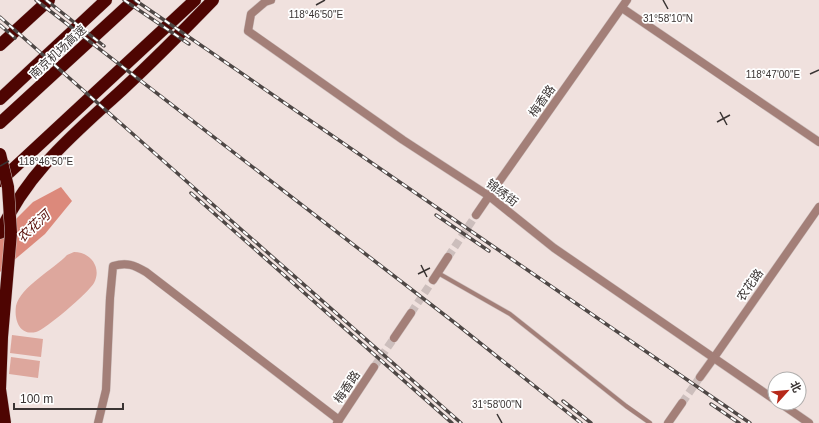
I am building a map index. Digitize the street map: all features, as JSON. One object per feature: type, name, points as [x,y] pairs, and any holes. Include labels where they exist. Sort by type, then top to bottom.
[{"type":"highway","points":[[0,45],[49,0]]},
{"type":"highway","name":"南京机场高速","points":[[0,99],[106,0]]},
{"type":"highway","name":"南京机场高速","points":[[0,123],[134,0]]},
{"type":"highway","points":[[0,181],[195,0]]},
{"type":"highway","points":[[0,233],[10,210],[21,193],[45,163],[164,50],[212,0]]},
{"type":"highway","points":[[0,154],[8,187],[10,233],[2,337],[0,389],[5,423]]},
{"type":"street","name":"锦绣街","points":[[271,0],[265,2],[251,14],[248,31],[403,140],[489,196],[554,248],[767,395]]},
{"type":"street","name":"梅香路","points":[[476,215],[627,0]]},
{"type":"street","points":[[622,8],[819,142]]},
{"type":"street","name":"农花路","points":[[700,377],[819,207]]},
{"type":"street","points":[[433,280],[448,258]]},
{"type":"street","points":[[98,423],[106,390],[113,266],[124,263],[134,265],[146,272],[340,422]]},
{"type":"street","points":[[394,338],[411,313]]},
{"type":"street","name":"梅香路","points":[[340,422],[374,367]]},
{"type":"street","points":[[668,423],[682,404]]},
{"type":"street","points":[[792,411],[810,423]]},
{"type":"lane","points":[[438,273],[510,314],[626,406],[650,423]]},
{"type":"shaded area","points":[[74,252],[85,255],[93,262],[97,272],[94,283],[76,302],[41,330],[30,333],[25,331],[19,325],[16,316],[16,306],[19,299],[30,285],[67,255]]},
{"type":"shaded area","points":[[12,335],[43,339],[41,357],[10,353]]},
{"type":"shaded area","points":[[11,357],[40,361],[38,378],[9,374]]},
{"type":"water","name":"农花河","points":[[61,187],[72,201],[45,234],[0,272],[0,235],[33,202]]},
{"type":"tunnel","points":[[448,257],[476,215]]},
{"type":"tunnel","points":[[411,313],[433,280]]},
{"type":"tunnel","points":[[374,367],[394,338]]},
{"type":"tunnel","points":[[682,403],[700,377]]},
{"type":"railway","points":[[36,0],[455,323],[581,423]]},
{"type":"railway","points":[[46,0],[104,46]]},
{"type":"railway","points":[[124,0],[189,44]]},
{"type":"railway","points":[[135,0],[750,423]]},
{"type":"railway","points":[[0,17],[461,423]]},
{"type":"railway","points":[[0,25],[15,38]]},
{"type":"railway","points":[[191,193],[452,423]]},
{"type":"railway","points":[[436,215],[489,251]]},
{"type":"railway","points":[[563,401],[591,423]]},
{"type":"railway","points":[[711,404],[739,423]]}]
